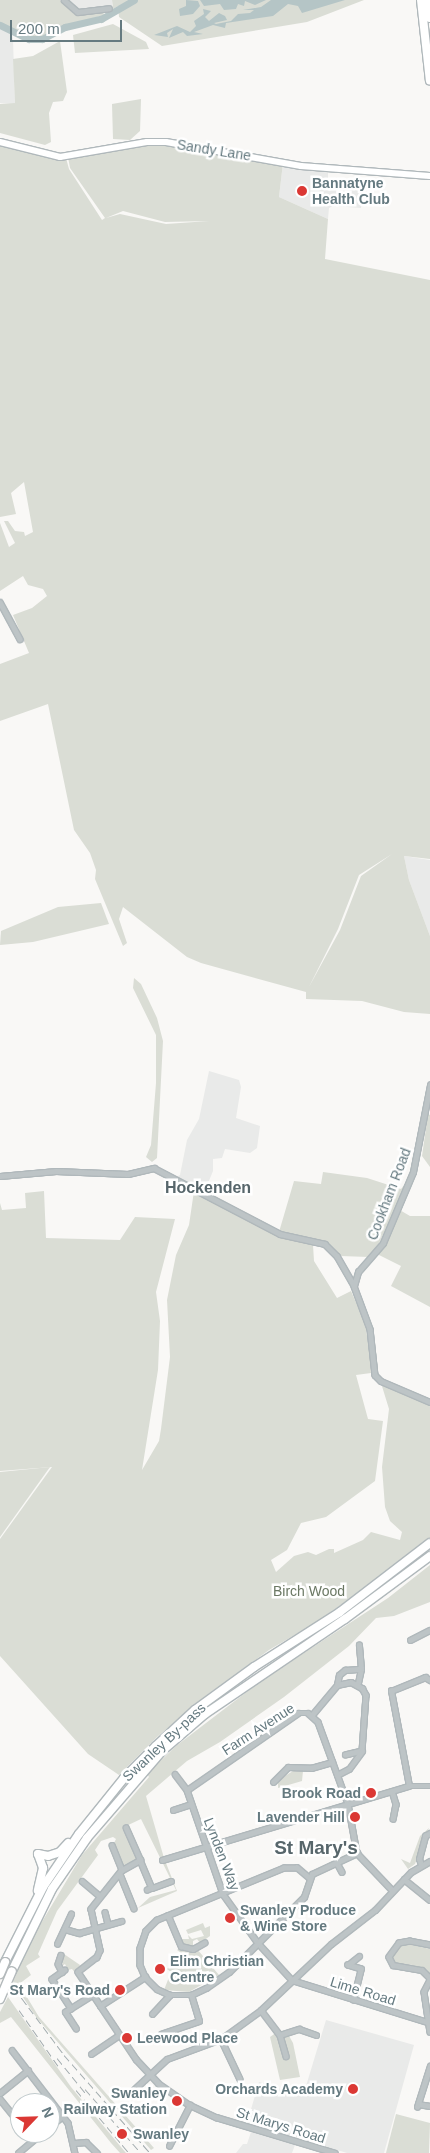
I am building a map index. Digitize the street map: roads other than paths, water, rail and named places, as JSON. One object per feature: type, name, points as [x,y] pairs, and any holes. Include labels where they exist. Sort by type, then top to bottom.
[{"type":"highway","points":[[421,0],[430,81]]},
{"type":"highway","points":[[428,0],[430,18]]},
{"type":"highway","name":"Swanley By-pass","points":[[7,1959],[43,1887],[124,1778],[195,1710],[254,1668],[340,1612],[430,1543]]},
{"type":"highway","name":"Swanley By-pass","points":[[0,1999],[52,1889],[87,1838],[162,1751],[204,1714],[345,1619],[430,1556]]},
{"type":"highway","points":[[0,1974],[7,1959],[10,1944],[41,1884],[43,1868],[38,1854],[48,1856],[60,1852],[102,1806]]},
{"type":"street","points":[[64,0],[78,12],[109,8]]},
{"type":"street","name":"Sandy Lane","points":[[0,142],[60,157],[147,142],[166,142],[301,166],[430,176]]},
{"type":"street","points":[[0,602],[20,639]]},
{"type":"street","name":"Cookham Road","points":[[354,1286],[358,1272],[378,1252],[413,1172],[430,1085]]},
{"type":"street","points":[[0,1176],[56,1171],[128,1174],[154,1168],[280,1234],[325,1244],[338,1256],[354,1286],[370,1329],[375,1375],[381,1381],[430,1402]]},
{"type":"street","points":[[348,1274],[358,1272]]},
{"type":"street","points":[[410,1640],[430,1630]]},
{"type":"street","points":[[336,1775],[349,1769],[362,1751],[366,1695],[358,1683],[362,1669],[359,1646]]},
{"type":"street","points":[[312,1715],[337,1685],[339,1675],[345,1670],[362,1669]]},
{"type":"street","points":[[409,1786],[391,1691],[430,1674]]},
{"type":"street","points":[[425,1677],[430,1680]]},
{"type":"street","points":[[337,1685],[358,1683]]},
{"type":"street","name":"Farm Avenue","points":[[187,1790],[298,1713],[312,1715],[318,1722],[348,1804]]},
{"type":"street","points":[[345,1755],[362,1751]]},
{"type":"street","points":[[273,1782],[288,1766],[311,1768],[332,1762]]},
{"type":"street","name":"Lynden Way","points":[[175,1774],[187,1790],[223,1894],[258,1943],[292,1980]]},
{"type":"street","points":[[162,1860],[409,1786],[430,1786]]},
{"type":"street","points":[[392,1791],[396,1804],[393,1819]]},
{"type":"street","name":"Lynden Way","points":[[173,1810],[191,1804]]},
{"type":"street","points":[[348,1804],[357,1853],[393,1891]]},
{"type":"street","points":[[126,1828],[150,1889],[171,1881]]},
{"type":"street","points":[[421,1865],[419,1859],[425,1836],[430,1833]]},
{"type":"street","points":[[112,1845],[134,1908]]},
{"type":"street","points":[[309,1878],[297,1868],[289,1867],[168,1915],[152,1924],[142,1938],[140,1956],[145,1977],[157,1989],[170,1995],[191,1995],[221,1978],[304,1897],[309,1878],[357,1853]]},
{"type":"street","name":"St Marys Road","points":[[140,1860],[121,1872],[91,1909],[99,1954],[78,1972],[92,1995],[149,2075],[190,2105],[216,2117],[335,2153]]},
{"type":"street","points":[[127,2096],[172,2056],[221,2039],[261,2010],[404,1879],[421,1865],[430,1861]]},
{"type":"street","points":[[336,1864],[342,1872]]},
{"type":"street","points":[[404,1879],[430,1900]]},
{"type":"street","points":[[82,1881],[100,1896]]},
{"type":"street","points":[[105,1912],[108,1924]]},
{"type":"street","points":[[57,1944],[71,1914]]},
{"type":"street","points":[[168,1915],[181,1946],[193,1948],[204,1943]]},
{"type":"street","points":[[65,1929],[75,1933],[121,1921]]},
{"type":"street","points":[[430,1945],[410,1941],[399,1943],[389,1957],[393,1966],[422,1970],[430,1979],[424,1992],[430,2032]]},
{"type":"street","points":[[61,1955],[58,1964],[63,1971],[52,1980],[71,2008]]},
{"type":"street","points":[[353,2000],[361,1969],[348,1965],[359,1956]]},
{"type":"street","points":[[100,2006],[145,1977]]},
{"type":"street","name":"Lime Road","points":[[292,1980],[428,2022]]},
{"type":"street","points":[[76,2029],[65,2012],[92,1995]]},
{"type":"street","points":[[152,2014],[170,1995]]},
{"type":"street","points":[[161,2034],[199,2021],[191,1995]]},
{"type":"street","points":[[261,2010],[280,2035],[286,2056]]},
{"type":"street","points":[[280,2035],[298,2029],[316,2035]]},
{"type":"street","points":[[91,2054],[120,2035]]},
{"type":"street","points":[[221,2039],[240,2079]]},
{"type":"street","points":[[12,2050],[71,2128],[75,2153]]},
{"type":"street","points":[[430,2066],[418,2106],[430,2106]]},
{"type":"street","points":[[0,2093],[28,2070]]},
{"type":"street","points":[[0,2099],[10,2112]]},
{"type":"street","points":[[169,2146],[190,2105]]},
{"type":"street","points":[[74,2143],[86,2142],[97,2153]]},
{"type":"street","points":[[18,2153],[30,2143]]},
{"type":"waterway","points":[[0,25],[29,39],[42,39],[65,27],[101,19],[134,0]]},
{"type":"railway","points":[[0,1969],[64,2055],[150,2153]]},
{"type":"railway","points":[[19,2010],[58,2066]]},
{"type":"railway","points":[[57,2058],[87,2095]]},
{"type":"railway","points":[[85,2089],[141,2153]]},
{"type":"railway","points":[[76,2090],[129,2153]]},
{"type":"place","name":"Bannatyne Health Club","points":[[302,191]]},
{"type":"place","name":"Brook Road","points":[[371,1793]]},
{"type":"place","name":"Lavender Hill","points":[[355,1817]]},
{"type":"place","name":"Swanley Produce & Wine Store","points":[[230,1918]]},
{"type":"place","name":"Elim Christian Centre","points":[[160,1969]]},
{"type":"place","name":"St Mary's Road","points":[[120,1990]]},
{"type":"place","name":"Leewood Place","points":[[127,2038]]},
{"type":"place","name":"Orchards Academy","points":[[353,2089]]},
{"type":"place","name":"Swanley Railway Station","points":[[177,2101]]},
{"type":"place","name":"Swanley","points":[[122,2134]]},
{"type":"district","name":"Hockenden","points":[[208,1188]]},
{"type":"district","name":"St Mary's","points":[[316,1848]]},
{"type":"park label","name":"Birch Wood","points":[[309,1591]]}]
